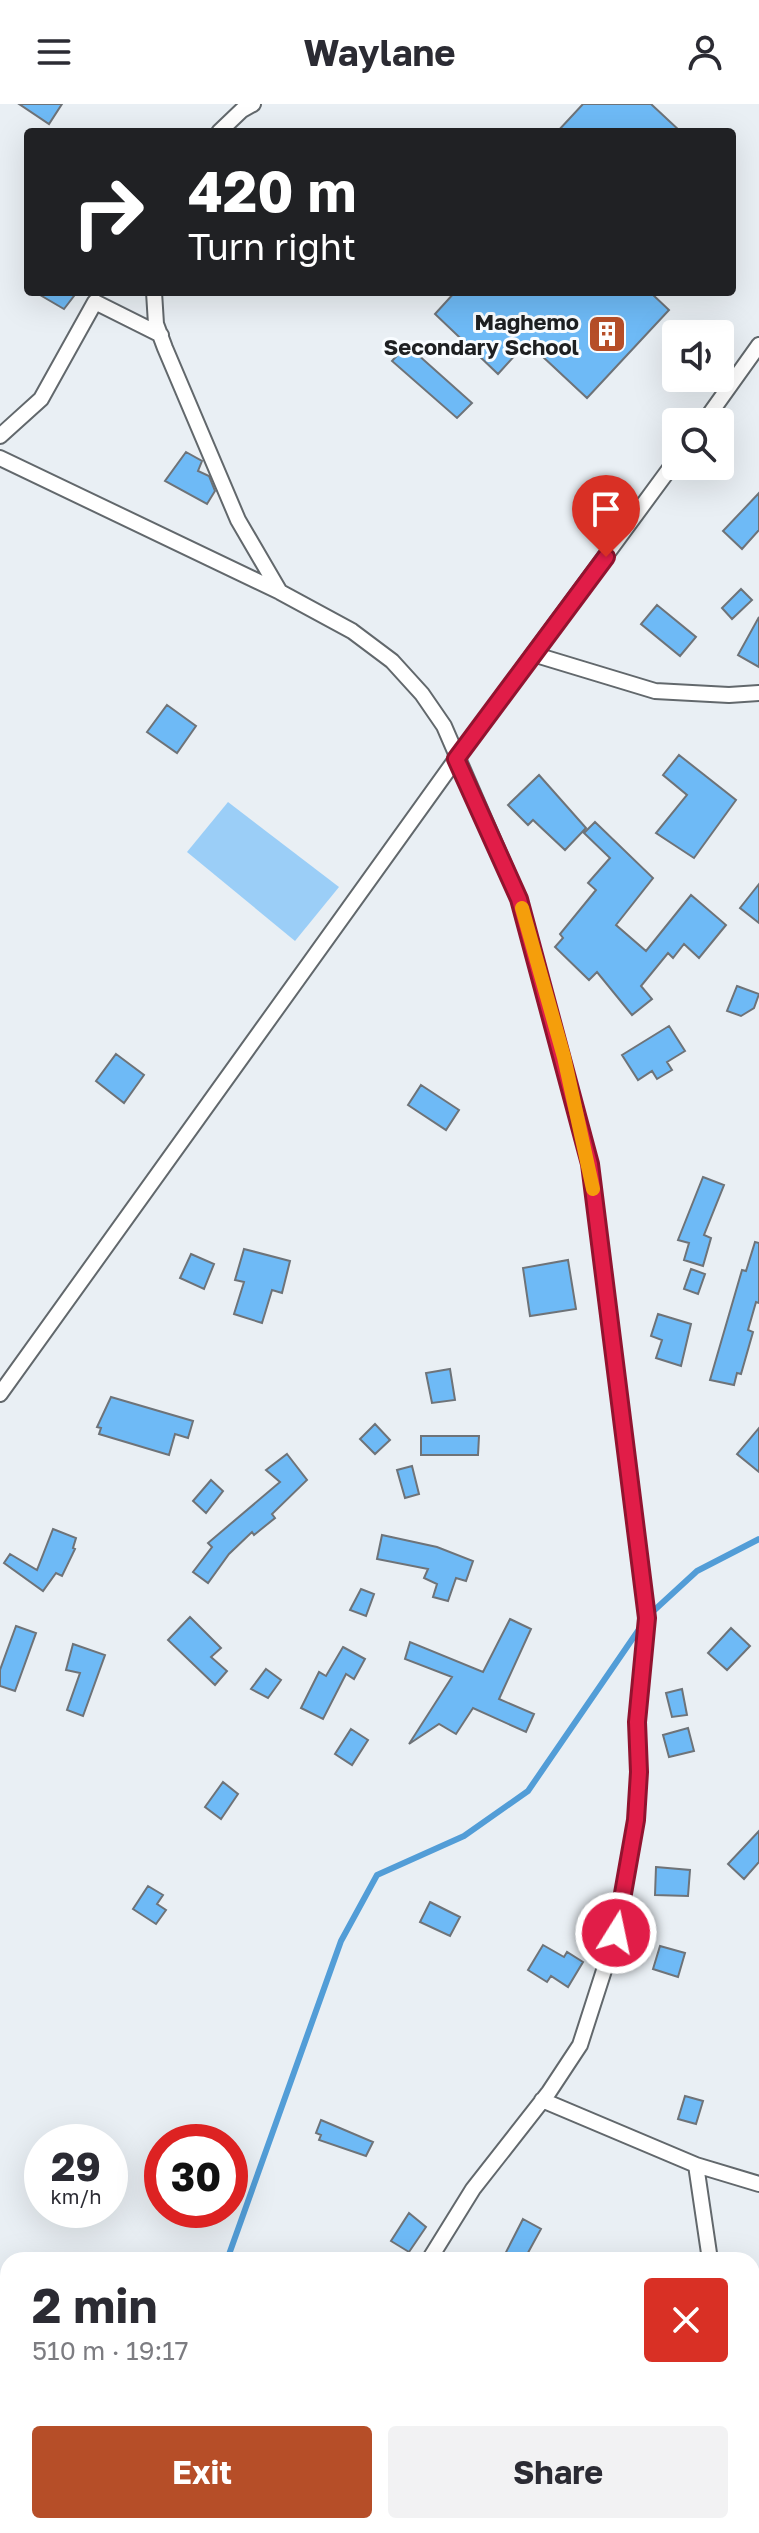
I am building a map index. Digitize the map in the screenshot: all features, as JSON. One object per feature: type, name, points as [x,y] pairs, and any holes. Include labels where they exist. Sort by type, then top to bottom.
[{"type":"street","points":[[224,128],[253,104]]},
{"type":"street","points":[[155,296],[161,335],[238,520],[280,592]]},
{"type":"street","points":[[0,436],[41,399],[95,302],[161,335]]},
{"type":"street","points":[[714,408],[759,345]]},
{"type":"street","points":[[0,458],[280,592],[352,631],[392,661],[422,694],[444,726],[519,899],[590,1164],[647,1618],[637,1722],[639,1772],[636,1820],[616,1933],[580,2045],[473,2189],[434,2252]]},
{"type":"street","points":[[0,1394],[456,759],[536,655],[662,480]]},
{"type":"street","points":[[536,655],[655,691],[759,693]]},
{"type":"street","points":[[542,2100],[696,2165],[759,2184]]},
{"type":"street","points":[[696,2165],[709,2252]]},
{"type":"shaded area","points":[[228,802],[339,887],[295,941],[187,852]]},
{"type":"building","points":[[19,104],[62,104],[49,124]]},
{"type":"building","points":[[583,104],[651,104],[677,128],[561,128]]},
{"type":"building","points":[[42,296],[74,296],[64,309]]},
{"type":"building","points":[[451,296],[654,296],[669,310],[587,398],[527,342],[498,374],[435,314]]},
{"type":"building","points":[[407,345],[472,403],[457,418],[392,361]]},
{"type":"building","points":[[186,452],[202,461],[198,471],[209,476],[215,491],[207,504],[165,481]]},
{"type":"building","points":[[759,493],[759,530],[742,549],[723,531]]},
{"type":"building","points":[[741,589],[752,600],[732,619],[722,608]]},
{"type":"building","points":[[657,605],[696,637],[680,656],[641,624]]},
{"type":"building","points":[[759,617],[759,667],[738,655]]},
{"type":"building","points":[[167,705],[196,726],[177,753],[147,732]]},
{"type":"building","points":[[679,755],[736,800],[694,858],[656,833],[687,795],[663,775]]},
{"type":"building","points":[[539,775],[586,828],[565,850],[533,820],[528,825],[508,805]]},
{"type":"building","points":[[595,822],[653,878],[616,925],[646,951],[691,895],[726,925],[699,958],[684,944],[673,958],[668,953],[641,986],[652,999],[632,1015],[597,972],[589,980],[555,947],[563,938],[560,934],[596,890],[588,883],[610,858],[584,833]]},
{"type":"building","points":[[759,884],[759,923],[740,908]]},
{"type":"building","points":[[737,986],[759,994],[754,1008],[741,1016],[727,1011]]},
{"type":"building","points":[[669,1026],[685,1051],[667,1062],[672,1070],[657,1079],[652,1071],[638,1080],[622,1055]]},
{"type":"building","points":[[116,1054],[144,1075],[124,1103],[96,1081]]},
{"type":"building","points":[[421,1085],[459,1110],[446,1130],[408,1105]]},
{"type":"building","points":[[703,1177],[724,1185],[704,1235],[711,1238],[703,1266],[684,1260],[689,1243],[678,1240]]},
{"type":"building","points":[[755,1242],[759,1243],[759,1303],[756,1302],[748,1330],[753,1332],[741,1374],[737,1373],[734,1385],[710,1380],[742,1270],[746,1271]]},
{"type":"building","points":[[244,1249],[290,1261],[282,1293],[272,1290],[262,1323],[234,1314],[244,1282],[235,1280]]},
{"type":"building","points":[[191,1254],[214,1264],[204,1289],[180,1278]]},
{"type":"building","points":[[568,1260],[576,1309],[530,1316],[523,1268]]},
{"type":"building","points":[[691,1269],[705,1274],[698,1294],[684,1289]]},
{"type":"building","points":[[658,1314],[691,1324],[681,1366],[656,1358],[662,1340],[651,1336]]},
{"type":"building","points":[[450,1369],[455,1400],[432,1403],[426,1373]]},
{"type":"building","points":[[111,1397],[193,1421],[188,1438],[175,1434],[169,1455],[99,1434],[101,1428],[97,1427]]},
{"type":"building","points":[[375,1424],[390,1440],[375,1454],[360,1439]]},
{"type":"building","points":[[759,1428],[759,1472],[737,1454]]},
{"type":"building","points":[[421,1436],[479,1436],[478,1455],[421,1455]]},
{"type":"building","points":[[287,1454],[307,1480],[272,1514],[275,1518],[254,1535],[252,1532],[229,1554],[208,1583],[193,1572],[212,1547],[208,1543],[280,1482],[266,1470]]},
{"type":"building","points":[[412,1466],[419,1494],[405,1498],[397,1470]]},
{"type":"building","points":[[211,1480],[223,1491],[206,1513],[193,1501]]},
{"type":"building","points":[[53,1529],[76,1538],[75,1549],[62,1576],[56,1573],[43,1591],[4,1563],[10,1554],[37,1570]]},
{"type":"building","points":[[382,1535],[437,1547],[473,1561],[466,1581],[456,1578],[448,1601],[433,1597],[437,1584],[424,1578],[428,1569],[377,1559]]},
{"type":"building","points":[[361,1589],[374,1594],[366,1616],[350,1610]]},
{"type":"building","points":[[190,1617],[221,1648],[211,1657],[227,1671],[215,1685],[168,1640]]},
{"type":"building","points":[[510,1619],[531,1629],[499,1699],[534,1714],[526,1732],[473,1708],[456,1734],[439,1724],[409,1744],[452,1677],[405,1659],[410,1642],[483,1672]]},
{"type":"building","points":[[16,1626],[36,1633],[15,1691],[0,1686],[0,1670]]},
{"type":"building","points":[[731,1628],[750,1646],[727,1670],[708,1653]]},
{"type":"building","points":[[73,1644],[105,1655],[83,1716],[67,1710],[80,1673],[66,1670]]},
{"type":"building","points":[[343,1647],[365,1659],[354,1679],[346,1674],[323,1719],[301,1708],[319,1672],[326,1676]]},
{"type":"building","points":[[266,1669],[281,1680],[268,1698],[251,1689]]},
{"type":"building","points":[[682,1689],[687,1715],[672,1717],[666,1693]]},
{"type":"building","points":[[688,1728],[694,1751],[669,1757],[663,1735]]},
{"type":"building","points":[[351,1729],[368,1740],[352,1765],[335,1754]]},
{"type":"building","points":[[223,1782],[238,1794],[221,1819],[205,1807]]},
{"type":"building","points":[[759,1831],[759,1862],[744,1879],[728,1864]]},
{"type":"building","points":[[656,1867],[690,1870],[688,1896],[655,1895]]},
{"type":"building","points":[[148,1886],[163,1895],[157,1904],[166,1910],[156,1924],[133,1909]]},
{"type":"building","points":[[430,1902],[460,1917],[450,1936],[420,1922]]},
{"type":"building","points":[[543,1945],[564,1957],[567,1952],[583,1962],[568,1987],[551,1976],[547,1982],[528,1970]]},
{"type":"building","points":[[660,1946],[685,1953],[678,1977],[653,1969]]},
{"type":"building","points":[[685,2096],[703,2101],[696,2124],[678,2119]]},
{"type":"building","points":[[321,2120],[373,2142],[366,2156],[319,2140],[321,2135],[316,2133]]},
{"type":"building","points":[[409,2213],[426,2227],[409,2252],[391,2241]]},
{"type":"building","points":[[523,2219],[541,2229],[528,2252],[506,2252]]},
{"type":"waterway","points":[[648,1616],[697,1571],[759,1539]]},
{"type":"waterway","points":[[230,2252],[341,1941],[377,1875],[464,1836],[528,1791],[642,1625]]},
{"type":"slow traffic","points":[[522,908],[564,1057],[590,1164],[593,1189]]},
{"type":"place","name":"Maghemo Secondary School","points":[[607,334]]},
{"type":"route","points":[[606,557],[456,759],[519,899],[564,1057],[590,1164],[647,1618],[637,1722],[639,1772],[636,1820],[616,1933]]}]
